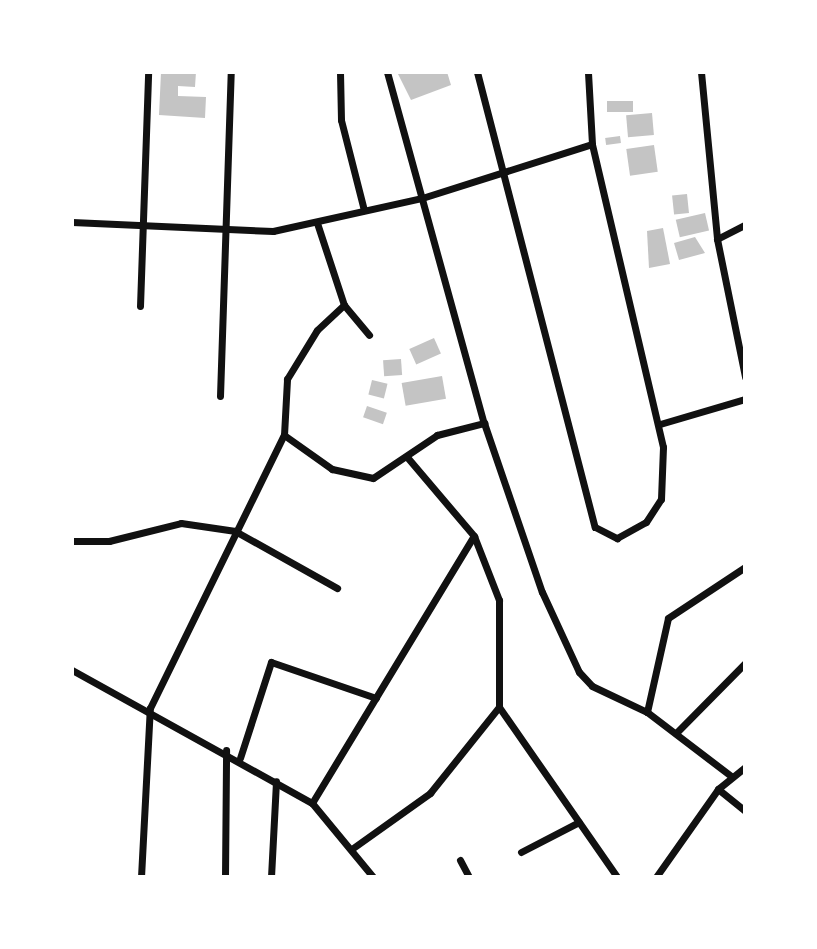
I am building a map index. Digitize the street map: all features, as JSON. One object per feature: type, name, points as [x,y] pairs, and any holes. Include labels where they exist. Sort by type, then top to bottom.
[{"type":"street","points":[[140,306],[148,72]]},
{"type":"street","points":[[220,396],[231,72]]},
{"type":"street","points":[[340,72],[341,120],[364,210]]},
{"type":"street","points":[[387,72],[484,423],[542,592],[579,672],[606,695],[647,712],[677,732],[731,776]]},
{"type":"street","points":[[477,72],[595,527],[608,538],[634,531],[661,499],[660,424],[592,144],[588,72]]},
{"type":"street","points":[[701,72],[717,239],[745,377]]},
{"type":"street","points":[[72,222],[225,230],[317,223],[422,198],[592,144]]},
{"type":"street","points":[[317,223],[344,305],[369,335]]},
{"type":"street","points":[[717,239],[745,225]]},
{"type":"street","points":[[141,877],[150,708],[284,435],[287,379],[317,330],[344,305]]},
{"type":"street","points":[[660,424],[745,399]]},
{"type":"street","points":[[284,435],[352,476],[373,478],[437,435],[484,423]]},
{"type":"street","points":[[407,457],[474,536],[499,600],[499,707],[617,877]]},
{"type":"street","points":[[72,541],[109,541],[181,523],[235,531],[337,588]]},
{"type":"street","points":[[312,803],[474,536]]},
{"type":"street","points":[[647,712],[668,618],[745,568]]},
{"type":"street","points":[[240,758],[271,662],[376,698]]},
{"type":"street","points":[[677,732],[745,663]]},
{"type":"street","points":[[72,670],[226,750],[312,803],[353,848],[373,877]]},
{"type":"street","points":[[353,848],[430,793],[499,707]]},
{"type":"street","points":[[225,877],[226,750]]},
{"type":"street","points":[[656,877],[718,789],[745,767]]},
{"type":"street","points":[[271,877],[276,781]]},
{"type":"street","points":[[718,789],[745,811]]},
{"type":"street","points":[[521,852],[579,822]]},
{"type":"street","points":[[460,860],[469,877]]},
{"type":"building","points":[[161,72],[196,72],[195,87],[178,86],[178,96],[206,97],[205,118],[159,115]]},
{"type":"building","points":[[397,72],[447,72],[451,85],[411,100]]},
{"type":"building","points":[[607,101],[633,101],[633,112],[607,112]]},
{"type":"building","points":[[652,113],[654,135],[628,137],[626,115]]},
{"type":"building","points":[[620,136],[621,143],[606,145],[605,138]]},
{"type":"building","points":[[654,145],[658,172],[630,176],[626,149]]},
{"type":"building","points":[[687,194],[689,213],[674,214],[672,196]]},
{"type":"building","points":[[705,213],[709,231],[680,237],[676,220]]},
{"type":"building","points":[[663,228],[670,264],[649,268],[647,231]]},
{"type":"building","points":[[695,237],[705,253],[679,260],[674,243]]},
{"type":"building","points":[[434,338],[441,354],[416,365],[409,349]]},
{"type":"building","points":[[401,359],[402,375],[384,376],[383,360]]},
{"type":"building","points":[[442,376],[446,399],[406,406],[402,383]]},
{"type":"building","points":[[372,380],[388,384],[384,398],[368,395]]},
{"type":"building","points":[[367,406],[387,413],[383,424],[363,417]]}]
